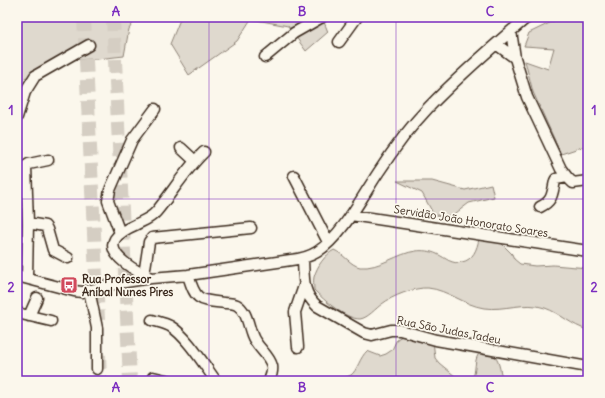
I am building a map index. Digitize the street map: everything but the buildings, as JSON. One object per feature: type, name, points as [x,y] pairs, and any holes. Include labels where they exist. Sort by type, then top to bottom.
[{"type":"street","points":[[265,57],[294,33],[322,17]]},
{"type":"street","points":[[339,42],[357,17]]},
{"type":"street","points":[[17,276],[74,292],[89,290],[148,276],[188,275],[303,259],[317,252],[328,242],[351,215],[379,171],[410,129],[428,108],[525,18]]},
{"type":"street","points":[[511,31],[515,58],[532,108],[561,169],[573,183],[588,181]]},
{"type":"street","points":[[496,44],[515,58]]},
{"type":"street","points":[[17,117],[25,92],[35,76],[90,45]]},
{"type":"street","points":[[120,233],[108,201],[110,190],[132,140],[155,109]]},
{"type":"street","points":[[181,148],[195,161]]},
{"type":"street","points":[[148,276],[131,267],[115,253],[113,244],[115,239],[120,233],[155,214],[195,161],[204,152]]},
{"type":"street","points":[[27,278],[28,223],[26,166],[48,160]]},
{"type":"street","points":[[294,176],[328,242]]},
{"type":"street","points":[[540,207],[551,199],[556,179],[567,177]]},
{"type":"street","name":"Servidão João Honorato Soares","points":[[351,215],[588,252]]},
{"type":"street","points":[[28,223],[45,226],[53,250],[68,258]]},
{"type":"street","points":[[148,276],[149,242],[152,238],[251,228]]},
{"type":"street","name":"Rua São Judas Tadeu","points":[[303,259],[304,286],[311,301],[364,333],[372,335],[391,330],[400,330],[436,340],[588,367]]},
{"type":"street","points":[[188,275],[193,291],[199,298],[204,301],[237,305],[242,310],[252,336],[264,351],[272,367],[269,381]]},
{"type":"street","points":[[298,347],[295,312],[304,286]]},
{"type":"street","points":[[89,290],[97,328],[97,368]]},
{"type":"street","points":[[29,316],[37,298]]},
{"type":"street","points":[[17,313],[51,321]]},
{"type":"street","points":[[152,320],[170,326],[175,330],[186,341],[216,381]]},
{"type":"street","points":[[153,377],[170,381]]},
{"type":"shaded area","points":[[17,17],[137,17],[129,29],[124,56],[97,59],[63,60],[23,79],[17,78]]},
{"type":"shaded area","points":[[181,17],[322,17],[328,32],[306,51],[288,26],[251,19],[237,41],[189,75],[170,44]]},
{"type":"shaded area","points":[[562,17],[576,20],[588,29],[588,145],[561,154],[533,92],[525,61],[548,69],[554,48],[524,46],[529,33]]},
{"type":"shaded area","points":[[397,181],[432,181],[465,190],[491,184],[494,197],[469,203],[452,216],[434,215],[422,193]]},
{"type":"shaded area","points":[[496,238],[520,264],[588,268],[588,330],[577,326],[545,308],[530,305],[492,309],[484,308],[470,304],[435,289],[428,288],[417,289],[398,295],[386,301],[366,317],[360,319],[348,316],[341,312],[323,299],[314,290],[314,279],[317,269],[322,261],[334,250],[356,266],[360,267],[374,266],[409,252],[418,251],[432,252],[452,262],[458,263],[466,261],[472,256],[476,250],[479,239]]},
{"type":"shaded area","points":[[409,332],[433,341],[435,358],[461,381],[336,381],[351,375],[367,351],[380,356],[386,354],[392,350],[397,339]]},
{"type":"shaded area","points":[[481,351],[493,352],[499,363],[502,375],[510,381],[471,381],[478,354]]},
{"type":"tunnel","points":[[84,17],[98,320]]},
{"type":"tunnel","points":[[113,17],[130,381]]},
{"type":"tunnel","points":[[99,355],[100,381]]},
{"type":"place","name":"Rua Professor Aníbal Nunes Pires","points":[[69,285]]}]
